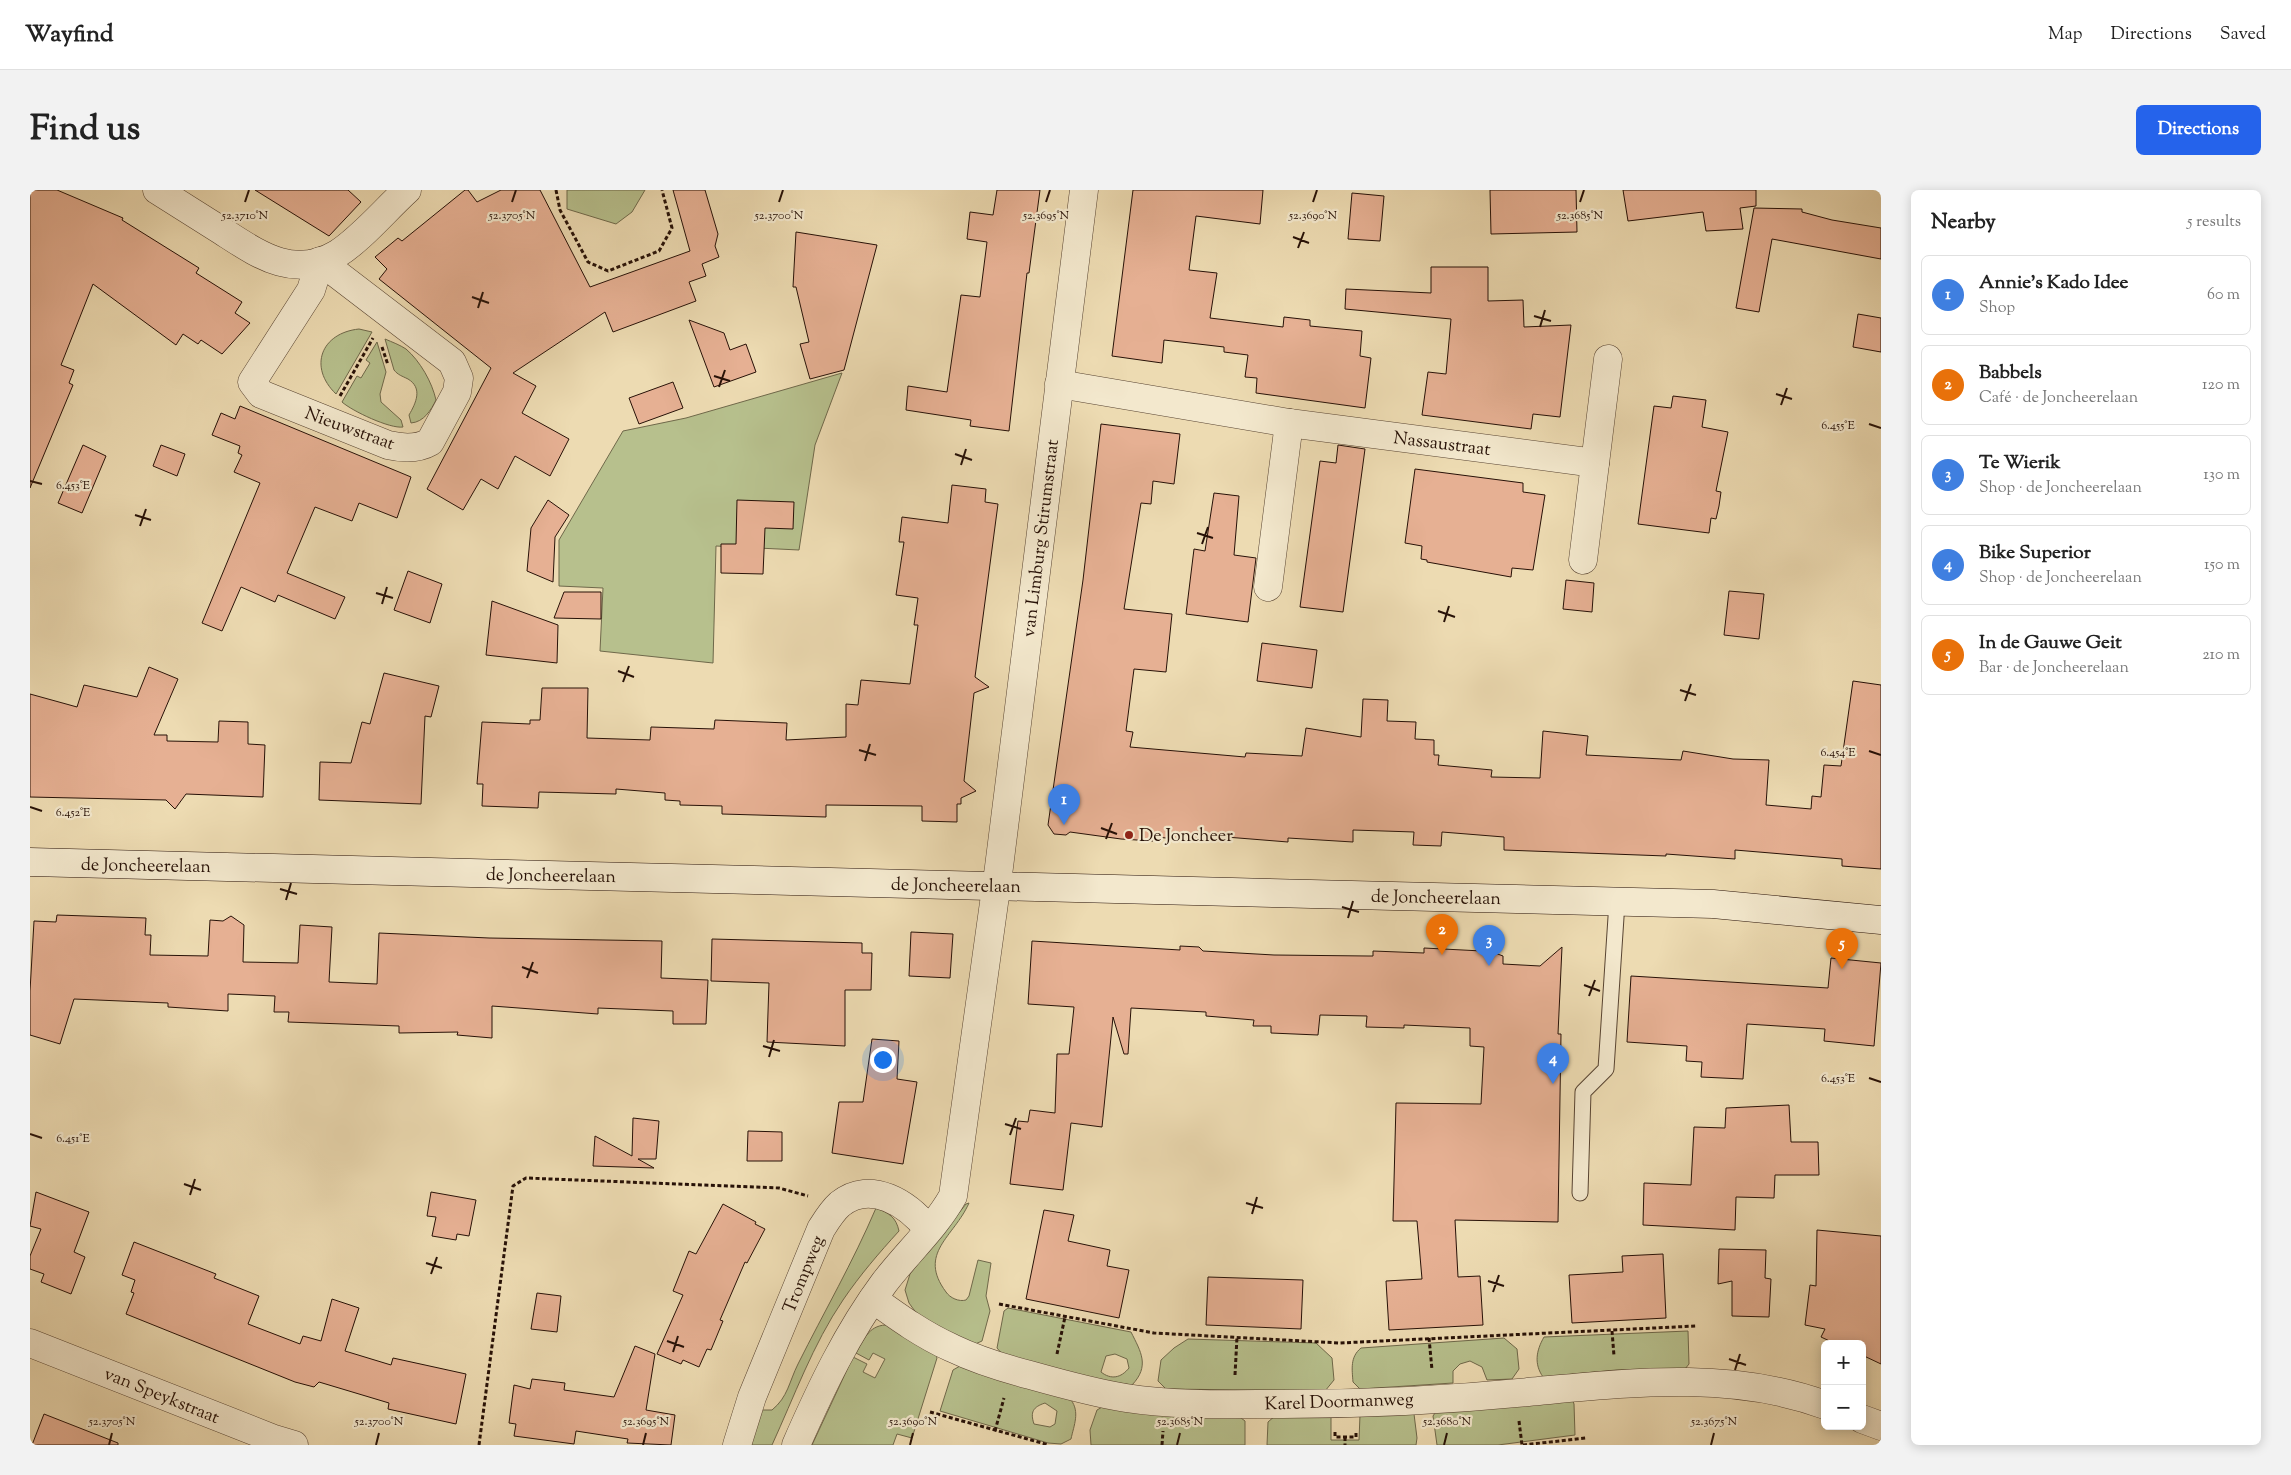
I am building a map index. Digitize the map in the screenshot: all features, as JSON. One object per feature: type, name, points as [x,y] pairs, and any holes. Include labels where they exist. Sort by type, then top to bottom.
[{"type":"street","points":[[158,190],[269,259],[289,264],[320,262],[335,255],[349,245],[407,190]]},
{"type":"street","name":"van Limburg Stirumstraat","points":[[996,886],[1084,190]]},
{"type":"street","name":"Nieuwstraat","points":[[320,262],[367,297],[452,362],[459,378],[457,392],[430,442],[424,446],[398,447],[388,445],[261,394],[252,382],[311,290],[320,262]]},
{"type":"street","points":[[1583,560],[1608,359]]},
{"type":"street","name":"Nassaustraat","points":[[1059,384],[1289,423],[1595,463]]},
{"type":"street","points":[[1268,587],[1289,423]]},
{"type":"street","name":"de Joncheerelaan","points":[[30,862],[1713,904],[1881,920]]},
{"type":"street","points":[[796,1445],[833,1363],[872,1299],[953,1196],[996,886]]},
{"type":"street","points":[[840,1204],[854,1197],[873,1194],[895,1200],[915,1213],[928,1229]]},
{"type":"street","name":"Trompweg","points":[[736,1445],[752,1397],[821,1230],[829,1216],[840,1204]]},
{"type":"street","name":"Karel Doormanweg","points":[[872,1299],[914,1328],[951,1348],[986,1363],[1051,1381],[1127,1398],[1234,1404],[1343,1404],[1516,1393],[1616,1384],[1731,1383],[1764,1388],[1821,1404]]},
{"type":"street","name":"van Speykstraat","points":[[30,1343],[280,1443]]},
{"type":"street","points":[[1866,1420],[1881,1426]]},
{"type":"lane","points":[[1580,1193],[1584,1092],[1606,1068],[1617,902]]},
{"type":"path","points":[[556,190],[560,210],[588,262],[608,272],[659,251],[672,228],[662,190]]},
{"type":"path","points":[[310,414],[338,400],[377,332],[367,297]]},
{"type":"path","points":[[479,1445],[513,1186],[526,1178],[779,1188],[840,1204]]},
{"type":"path","points":[[998,1304],[1154,1333],[1340,1342],[1696,1326]]},
{"type":"path","points":[[1051,1381],[1065,1317]]},
{"type":"path","points":[[1234,1404],[1237,1337]]},
{"type":"path","points":[[930,1412],[1049,1445]]},
{"type":"path","points":[[1345,1437],[1345,1445]]},
{"type":"path","points":[[1523,1445],[1586,1438]]},
{"type":"green space","points":[[567,190],[645,190],[632,212],[616,224],[567,209]]},
{"type":"green space","points":[[359,329],[372,332],[336,394],[327,384],[322,373],[323,353],[335,337]]},
{"type":"green space","points":[[385,339],[406,349],[411,354],[425,372],[432,386],[436,400],[427,415],[416,422],[411,423],[409,415],[416,401],[417,391],[413,383],[394,370]]},
{"type":"green space","points":[[377,342],[386,372],[380,394],[381,402],[401,420],[403,427],[371,419],[342,402],[357,376],[361,378],[370,363],[366,360]]},
{"type":"green space","points":[[842,373],[815,445],[799,550],[716,546],[713,663],[600,651],[603,588],[559,586],[559,540],[623,431],[686,418]]},
{"type":"green space","points":[[969,1203],[963,1215],[941,1246],[935,1266],[938,1278],[948,1294],[955,1299],[966,1300],[969,1296],[978,1260],[991,1263],[986,1296],[990,1311],[982,1341],[973,1345],[917,1314],[909,1303],[905,1290],[910,1274],[966,1204]]},
{"type":"green space","points":[[876,1208],[891,1216],[896,1222],[899,1231],[863,1273],[832,1317],[804,1371],[772,1445],[748,1445],[760,1410],[772,1410],[782,1400]]},
{"type":"green space","points":[[1008,1308],[1131,1332],[1142,1359],[1141,1372],[1132,1385],[1092,1379],[1003,1355],[997,1348],[1004,1311]],"holes":[[[1115,1354],[1127,1359],[1129,1368],[1123,1374],[1112,1377],[1101,1372],[1106,1356]]]},
{"type":"green space","points":[[882,1325],[889,1325],[935,1353],[937,1358],[912,1438],[897,1434],[893,1445],[812,1445],[853,1357],[867,1364],[863,1372],[875,1378],[885,1359],[873,1353],[869,1360],[856,1353],[872,1329]]},
{"type":"green space","points":[[1688,1331],[1689,1364],[1685,1369],[1616,1370],[1543,1377],[1538,1367],[1539,1347],[1544,1337]]},
{"type":"green space","points":[[1504,1338],[1517,1349],[1519,1369],[1512,1379],[1487,1380],[1482,1367],[1470,1361],[1460,1364],[1453,1371],[1453,1383],[1360,1389],[1353,1382],[1353,1359],[1361,1348]]},
{"type":"green space","points":[[1188,1339],[1316,1343],[1332,1358],[1334,1380],[1325,1391],[1166,1389],[1158,1381],[1161,1360]]},
{"type":"green space","points":[[960,1366],[1071,1400],[1076,1414],[1071,1439],[1061,1444],[1048,1443],[940,1411],[953,1370]],"holes":[[[1045,1403],[1057,1411],[1055,1424],[1050,1427],[1034,1424],[1032,1416],[1035,1408],[1038,1406]]]},
{"type":"green space","points":[[1572,1399],[1574,1404],[1575,1435],[1498,1445],[1437,1445],[1433,1416],[1437,1410]]},
{"type":"green space","points":[[1104,1406],[1237,1415],[1245,1421],[1245,1445],[1091,1445],[1090,1430],[1097,1410]]},
{"type":"green space","points":[[1414,1414],[1416,1445],[1267,1445],[1268,1422],[1276,1415],[1331,1415],[1331,1440],[1359,1440],[1360,1415]]},
{"type":"building","points":[[30,190],[57,190],[123,218],[122,220],[199,268],[196,273],[242,302],[235,313],[250,323],[222,354],[201,340],[198,344],[183,334],[176,345],[93,284],[61,365],[74,370],[69,383],[73,385],[30,488]]},
{"type":"building","points":[[255,190],[348,190],[361,202],[329,236]]},
{"type":"building","points":[[465,190],[468,190],[477,202],[501,190],[540,190],[590,287],[690,251],[673,190],[705,190],[718,234],[715,246],[719,257],[702,264],[706,276],[689,282],[696,301],[613,332],[605,312],[513,373],[536,386],[522,413],[569,439],[550,476],[515,456],[498,489],[481,479],[463,510],[427,489],[491,368],[379,279],[387,269],[375,257],[398,238],[402,241]]},
{"type":"building","points":[[997,190],[1040,190],[1029,273],[1027,273],[1009,431],[970,426],[971,420],[906,410],[908,386],[947,392],[961,295],[980,297],[987,242],[967,239],[970,212],[993,215]]},
{"type":"building","points":[[1133,190],[1263,190],[1260,224],[1196,216],[1189,270],[1217,273],[1210,318],[1283,327],[1284,317],[1310,320],[1310,326],[1362,331],[1360,356],[1371,358],[1365,408],[1256,393],[1257,378],[1245,377],[1248,355],[1224,352],[1224,347],[1164,340],[1162,363],[1112,356]]},
{"type":"building","points":[[1490,190],[1576,190],[1577,232],[1491,234]]},
{"type":"building","points":[[1623,190],[1756,190],[1756,206],[1740,208],[1743,229],[1706,231],[1703,212],[1628,221]]},
{"type":"building","points":[[1352,193],[1384,196],[1380,241],[1348,239]]},
{"type":"building","points":[[1754,208],[1802,209],[1802,212],[1832,220],[1881,228],[1881,259],[1772,239],[1759,312],[1736,308]]},
{"type":"building","points":[[796,232],[877,245],[844,370],[810,379],[800,344],[809,342],[796,287],[793,287]]},
{"type":"building","points":[[1431,267],[1488,267],[1488,301],[1523,300],[1524,327],[1571,325],[1560,417],[1533,414],[1531,429],[1422,415],[1428,372],[1446,374],[1451,319],[1345,309],[1346,289],[1431,293]]},
{"type":"building","points":[[1858,314],[1881,318],[1881,352],[1853,347]]},
{"type":"building","points":[[689,320],[724,333],[730,350],[746,344],[756,372],[714,387]]},
{"type":"building","points":[[673,382],[683,408],[639,424],[629,398]]},
{"type":"building","points":[[1673,396],[1706,400],[1702,427],[1728,432],[1716,491],[1721,492],[1719,506],[1716,519],[1711,518],[1709,533],[1638,524],[1654,406],[1671,408]]},
{"type":"building","points":[[240,406],[411,477],[397,518],[359,503],[352,521],[315,507],[287,573],[345,597],[335,619],[278,595],[275,602],[241,587],[222,631],[202,623],[260,483],[234,472],[242,455],[238,453],[240,446],[212,435],[221,413],[235,419]]},
{"type":"building","points":[[1101,424],[1180,434],[1174,484],[1153,481],[1151,504],[1141,503],[1124,609],[1172,614],[1166,672],[1134,669],[1126,731],[1133,732],[1130,747],[1245,757],[1246,753],[1302,756],[1306,728],[1361,737],[1363,699],[1388,700],[1387,721],[1416,722],[1415,739],[1434,740],[1434,755],[1439,755],[1438,765],[1492,770],[1491,777],[1540,778],[1543,731],[1588,736],[1586,755],[1681,760],[1683,751],[1733,759],[1769,760],[1766,805],[1811,809],[1812,796],[1821,797],[1824,765],[1841,766],[1853,681],[1881,685],[1881,869],[1842,866],[1842,859],[1735,850],[1735,859],[1666,854],[1666,856],[1504,850],[1504,837],[1442,832],[1441,846],[1413,845],[1414,832],[1353,830],[1353,842],[1288,838],[1288,842],[1226,837],[1216,837],[1216,842],[1154,837],[1153,841],[1070,832],[1066,835],[1054,834],[1048,825],[1083,580]]},
{"type":"building","points":[[83,445],[106,456],[82,513],[58,503]]},
{"type":"building","points":[[161,445],[185,454],[177,476],[153,466]]},
{"type":"building","points":[[1338,445],[1365,449],[1343,612],[1300,607],[1320,461],[1336,463]]},
{"type":"building","points":[[1415,469],[1523,483],[1523,492],[1545,495],[1533,570],[1512,568],[1511,577],[1427,562],[1427,560],[1421,559],[1422,546],[1405,543]]},
{"type":"building","points":[[952,485],[986,489],[985,502],[998,504],[975,677],[989,687],[974,693],[964,781],[976,791],[961,798],[961,804],[957,804],[957,822],[922,821],[922,806],[826,805],[826,817],[722,814],[722,806],[680,805],[680,801],[665,800],[665,793],[616,789],[616,794],[539,792],[538,808],[482,806],[483,784],[477,784],[482,722],[530,724],[530,720],[540,720],[542,688],[588,688],[587,738],[650,740],[651,727],[714,729],[715,720],[787,723],[786,740],[846,737],[846,704],[858,705],[861,680],[910,684],[918,625],[914,625],[918,598],[896,595],[904,542],[899,542],[902,517],[948,523]]},
{"type":"building","points":[[1214,493],[1239,496],[1234,555],[1256,558],[1248,622],[1186,614],[1194,549],[1205,551]]},
{"type":"building","points":[[548,500],[569,515],[555,537],[553,582],[527,571],[531,528]]},
{"type":"building","points":[[737,500],[794,502],[793,529],[765,528],[763,574],[721,573],[721,544],[736,544]]},
{"type":"building","points":[[408,571],[442,584],[430,623],[394,610]]},
{"type":"building","points":[[1566,580],[1594,583],[1592,612],[1563,609]]},
{"type":"building","points":[[1729,591],[1764,594],[1759,639],[1724,635]]},
{"type":"building","points":[[564,592],[601,592],[601,619],[554,618]]},
{"type":"building","points":[[492,601],[558,625],[557,663],[486,655]]},
{"type":"building","points":[[1262,643],[1317,650],[1312,688],[1257,681]]},
{"type":"building","points":[[149,667],[178,679],[154,735],[167,735],[167,741],[218,742],[219,721],[248,722],[248,744],[265,745],[263,797],[186,794],[175,809],[166,800],[30,797],[30,694],[77,707],[84,685],[137,697]]},
{"type":"building","points":[[384,673],[439,686],[431,717],[425,716],[421,804],[319,800],[320,762],[351,763],[362,722],[370,724]]},
{"type":"building","points":[[57,915],[146,918],[145,935],[151,935],[150,955],[208,956],[210,920],[223,921],[231,916],[244,925],[243,962],[298,963],[300,925],[332,927],[329,982],[377,984],[379,933],[489,938],[662,941],[661,978],[708,980],[706,1024],[673,1024],[673,1011],[598,1008],[598,1014],[492,1006],[492,1038],[457,1035],[458,1032],[399,1033],[399,1026],[288,1022],[289,1012],[274,1012],[275,996],[228,994],[228,1011],[168,1007],[168,1003],[74,999],[60,1044],[30,1035],[30,991],[34,921],[56,922]]},
{"type":"building","points":[[911,932],[953,934],[950,978],[909,976]]},
{"type":"building","points":[[712,939],[862,943],[862,953],[872,953],[871,990],[845,990],[845,1046],[767,1042],[769,983],[711,981]]},
{"type":"building","points":[[1032,941],[1180,950],[1180,946],[1199,947],[1203,951],[1274,955],[1373,956],[1373,951],[1424,953],[1424,948],[1487,950],[1503,956],[1503,964],[1540,966],[1562,947],[1558,1034],[1561,1034],[1558,1222],[1455,1220],[1458,1277],[1480,1276],[1483,1325],[1389,1330],[1386,1281],[1422,1279],[1417,1221],[1393,1221],[1396,1103],[1481,1104],[1484,1047],[1470,1046],[1470,1028],[1404,1025],[1404,1028],[1366,1027],[1367,1016],[1320,1015],[1318,1035],[1271,1033],[1271,1026],[1253,1026],[1254,1020],[1206,1016],[1206,1012],[1131,1008],[1128,1054],[1124,1054],[1113,1017],[1102,1127],[1071,1123],[1063,1190],[1010,1184],[1018,1121],[1028,1122],[1030,1110],[1055,1113],[1057,1054],[1069,1054],[1074,1007],[1028,1004]]},
{"type":"building","points":[[1831,958],[1881,963],[1874,1046],[1824,1041],[1825,1029],[1747,1024],[1743,1079],[1701,1077],[1702,1062],[1686,1061],[1687,1046],[1627,1042],[1631,976],[1828,988]]},
{"type":"building","points":[[872,1039],[899,1041],[897,1079],[917,1082],[903,1164],[832,1153],[839,1102],[863,1102]]},
{"type":"building","points":[[1789,1105],[1791,1142],[1818,1142],[1819,1175],[1775,1175],[1774,1198],[1736,1197],[1735,1230],[1643,1225],[1644,1183],[1691,1185],[1694,1127],[1725,1128],[1726,1108]]},
{"type":"building","points":[[633,1118],[659,1121],[656,1159],[638,1159],[654,1168],[593,1166],[595,1136],[632,1156]]},
{"type":"building","points":[[748,1131],[782,1132],[782,1161],[747,1161]]},
{"type":"building","points":[[36,1192],[89,1212],[74,1252],[85,1257],[71,1294],[41,1282],[44,1274],[30,1269],[30,1256],[41,1229],[30,1226]]},
{"type":"building","points":[[431,1192],[476,1200],[469,1236],[457,1234],[456,1240],[432,1236],[436,1217],[427,1216]]},
{"type":"building","points":[[723,1204],[765,1229],[747,1263],[745,1262],[720,1320],[723,1321],[711,1350],[707,1349],[699,1367],[683,1360],[681,1364],[657,1354],[683,1295],[673,1291],[689,1251],[696,1254]]},
{"type":"building","points":[[1044,1210],[1074,1215],[1068,1241],[1110,1250],[1107,1266],[1129,1270],[1119,1318],[1026,1299]]},
{"type":"building","points":[[1817,1230],[1881,1236],[1881,1364],[1866,1357],[1866,1340],[1827,1340],[1821,1337],[1825,1329],[1805,1325],[1810,1285],[1816,1286]]},
{"type":"building","points":[[134,1242],[216,1274],[214,1278],[259,1296],[248,1324],[300,1344],[303,1336],[321,1341],[332,1299],[359,1308],[345,1351],[391,1365],[393,1358],[466,1374],[456,1424],[388,1409],[389,1403],[319,1382],[314,1387],[295,1382],[126,1314],[134,1293],[131,1292],[135,1280],[122,1275]]},
{"type":"building","points":[[1719,1249],[1766,1250],[1765,1278],[1771,1279],[1769,1317],[1732,1316],[1732,1281],[1718,1284]]},
{"type":"building","points":[[1663,1254],[1666,1318],[1572,1323],[1569,1275],[1623,1272],[1622,1256]]},
{"type":"building","points":[[1208,1277],[1303,1280],[1301,1329],[1206,1325]]},
{"type":"building","points":[[537,1293],[561,1296],[557,1332],[531,1329]]},
{"type":"building","points":[[635,1346],[655,1354],[646,1410],[675,1415],[671,1445],[627,1443],[628,1439],[576,1431],[574,1444],[514,1436],[516,1424],[509,1423],[514,1385],[530,1389],[532,1379],[565,1383],[564,1390],[614,1397]]},
{"type":"building","points":[[44,1414],[118,1443],[118,1445],[32,1445]]},
{"type":"place","name":"Annie's Kado Idee","points":[[1064,825]]},
{"type":"place","name":"De Joncheer","points":[[1129,835]]},
{"type":"place","name":"Babbels","points":[[1442,955]]},
{"type":"place","name":"Te Wierik","points":[[1489,966]]},
{"type":"place","name":"In de Gauwe Geit","points":[[1842,969]]},
{"type":"place","name":"Bike Superior","points":[[1553,1084]]}]
